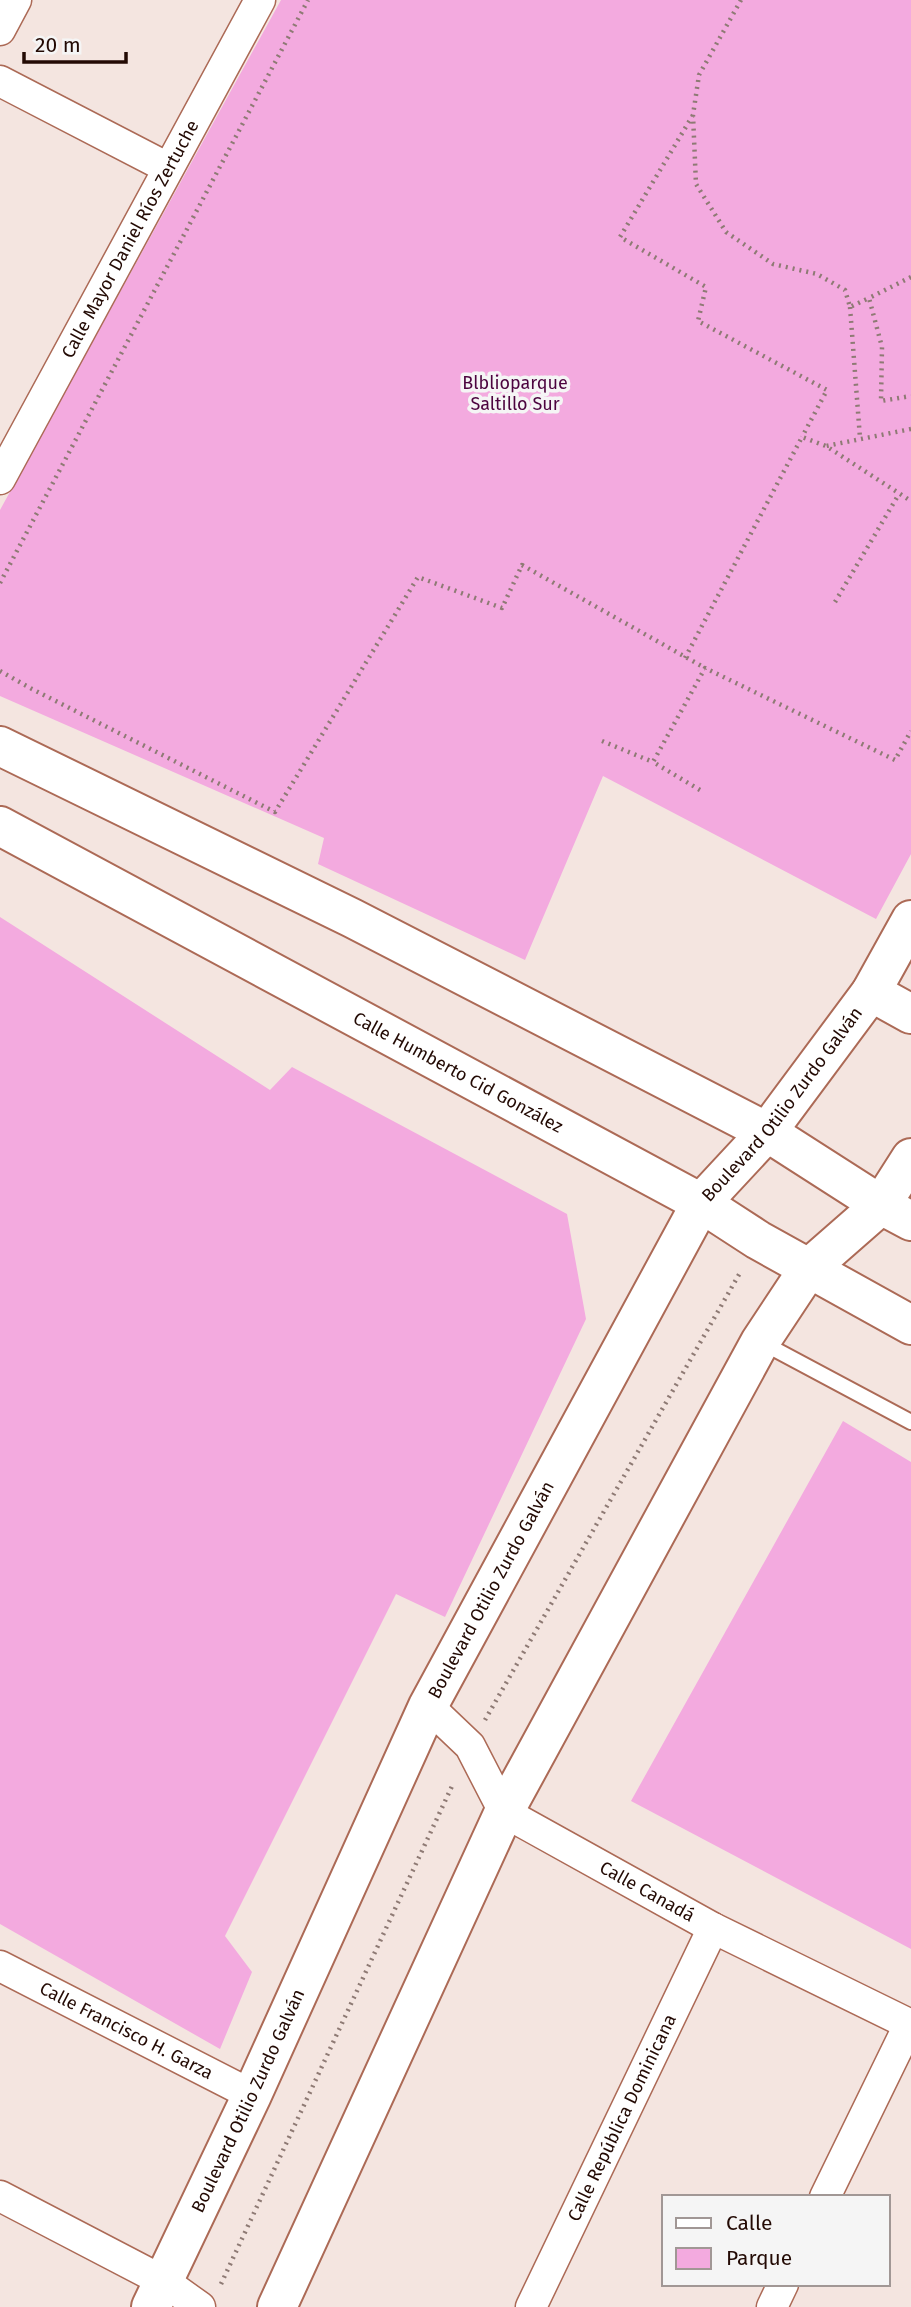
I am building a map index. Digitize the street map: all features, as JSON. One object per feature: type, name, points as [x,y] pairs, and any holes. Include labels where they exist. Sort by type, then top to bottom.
[{"type":"street","points":[[0,30],[16,0]]},
{"type":"street","name":"Calle Mayor Daniel Ríos Zertuche","points":[[0,480],[260,0]]},
{"type":"street","points":[[0,81],[168,168]]},
{"type":"street","points":[[0,747],[352,918],[767,1132],[896,1213]]},
{"type":"street","name":"Calle Humberto Cid González","points":[[0,826],[701,1203],[758,1240],[911,1325]]},
{"type":"street","name":"Boulevard Otilio Zurdo Galván","points":[[158,2294],[252,2095],[428,1706],[701,1203],[767,1132],[871,992],[911,920]]},
{"type":"street","points":[[871,992],[911,1014]]},
{"type":"street","points":[[277,2307],[504,1811],[760,1342],[809,1268],[896,1213],[911,1158]]},
{"type":"street","points":[[428,1706],[470,1746],[504,1811]]},
{"type":"street","name":"Calle Canadá","points":[[504,1811],[713,1928],[910,2025]]},
{"type":"street","name":"Calle República Dominicana","points":[[531,2307],[713,1928]]},
{"type":"street","name":"Calle Francisco H. Garza","points":[[0,1966],[252,2095]]},
{"type":"street","points":[[826,2195],[910,2025]]},
{"type":"street","points":[[0,2196],[158,2294],[200,2307]]},
{"type":"street","points":[[772,2307],[782,2286]]},
{"type":"lane","points":[[760,1342],[911,1422]]},
{"type":"path","points":[[0,583],[308,0]]},
{"type":"path","points":[[741,0],[699,75],[694,114],[696,184],[726,232],[773,264],[817,274],[845,290],[850,307],[860,439]]},
{"type":"path","points":[[685,658],[827,390],[698,321],[706,288],[620,237],[694,114]]},
{"type":"path","points":[[850,307],[911,277]]},
{"type":"path","points":[[869,298],[882,347],[881,401],[911,396]]},
{"type":"path","points":[[825,446],[911,429]]},
{"type":"path","points":[[802,437],[825,446],[911,501]]},
{"type":"path","points":[[835,602],[900,494]]},
{"type":"path","points":[[0,671],[275,812],[418,577],[502,608],[522,565],[685,658],[895,760],[911,731]]},
{"type":"path","points":[[653,762],[705,668]]},
{"type":"path","points":[[602,741],[653,762],[700,790]]},
{"type":"green space","name":"Blblioparque Saltillo Sur","points":[[281,0],[911,0],[911,854],[876,919],[603,776],[525,960],[318,864],[324,838],[0,696],[0,510]]},
{"type":"green space","points":[[0,917],[270,1090],[292,1067],[567,1214],[586,1319],[445,1617],[396,1594],[225,1936],[252,1972],[220,2049],[0,1924]]},
{"type":"green space","points":[[843,1421],[911,1462],[911,1949],[631,1801]]}]
